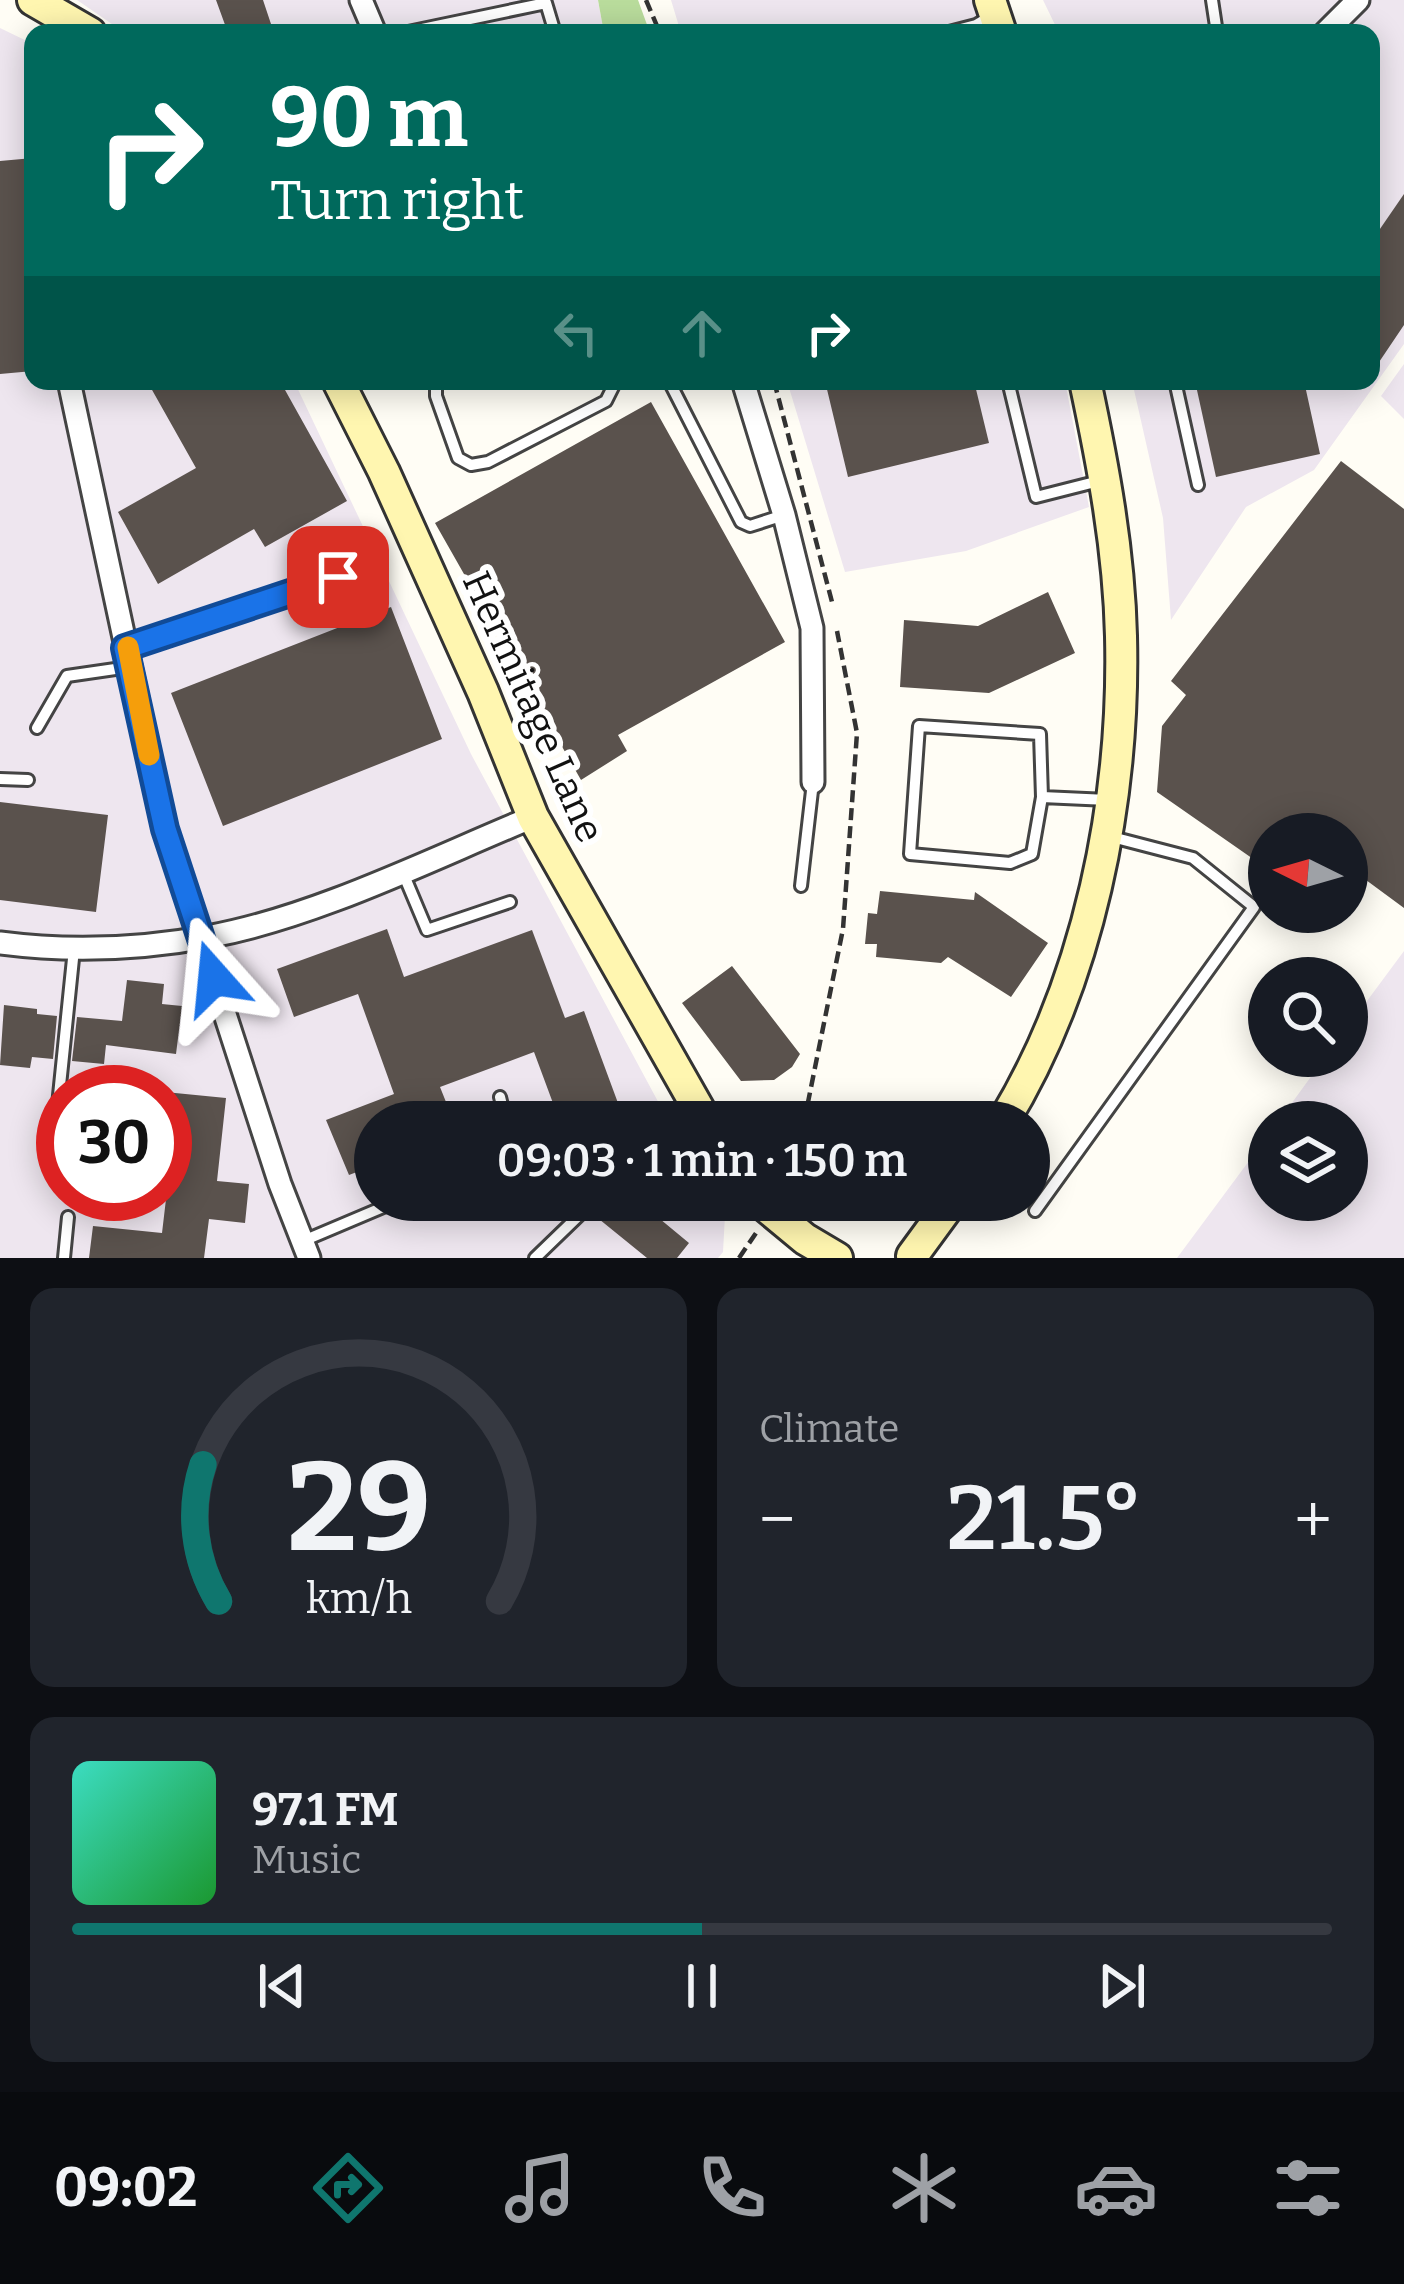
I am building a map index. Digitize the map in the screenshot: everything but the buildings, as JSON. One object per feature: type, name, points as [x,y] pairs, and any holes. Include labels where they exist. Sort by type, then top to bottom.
[{"type":"street","points":[[33,0],[74,24]]},
{"type":"street","points":[[1334,24],[1358,0]]},
{"type":"street","points":[[71,390],[165,829],[280,1184],[306,1250]]},
{"type":"street","name":"Hermitage Lane","points":[[343,390],[474,672],[533,817],[694,1101]]},
{"type":"street","points":[[746,390],[812,628],[812,782]]},
{"type":"street","points":[[1013,1101],[1066,990],[1112,800],[1121,715],[1121,632],[1106,479],[1087,390]]},
{"type":"street","points":[[0,943],[74,950],[200,937],[302,911],[533,817]]},
{"type":"street","points":[[783,1221],[837,1258]]},
{"type":"street","points":[[903,1257],[935,1221]]},
{"type":"lane","points":[[447,24],[546,3],[552,24]]},
{"type":"lane","points":[[436,390],[458,458],[471,465],[488,462],[606,401],[612,390]]},
{"type":"lane","points":[[674,390],[741,522],[750,526],[784,515]]},
{"type":"lane","points":[[1010,390],[1036,496],[1106,479]]},
{"type":"lane","points":[[1177,390],[1198,485]]},
{"type":"lane","points":[[37,728],[67,676],[338,577]]},
{"type":"lane","points":[[919,726],[1040,734],[1042,797],[1033,854],[1010,863],[910,854],[919,726]]},
{"type":"lane","points":[[0,779],[28,780]]},
{"type":"lane","points":[[801,886],[812,782]]},
{"type":"lane","points":[[1042,797],[1112,800]]},
{"type":"lane","points":[[1050,1190],[1254,907],[1193,858],[1104,835]]},
{"type":"lane","points":[[402,870],[427,931],[510,902]]},
{"type":"lane","points":[[62,1065],[74,950]]},
{"type":"lane","points":[[500,1097],[501,1101]]},
{"type":"lane","points":[[64,1258],[68,1221]]},
{"type":"lane","points":[[306,1250],[361,1221]]},
{"type":"lane","points":[[535,1258],[574,1221]]},
{"type":"shaded area","points":[[77,0],[598,0],[602,24],[112,24]]},
{"type":"shaded area","points":[[671,0],[976,0],[982,24],[678,24]]},
{"type":"shaded area","points":[[1043,0],[1404,0],[1404,344],[1380,378],[1380,24],[1055,24]]},
{"type":"shaded area","points":[[0,28],[24,40],[24,390],[298,390],[471,754],[658,1101],[354,1101],[354,1221],[725,1221],[723,1252],[718,1258],[0,1258]]},
{"type":"shaded area","points":[[1404,364],[1404,419],[1381,396]]},
{"type":"shaded area","points":[[790,390],[1067,390],[1089,507],[966,551],[845,572]]},
{"type":"shaded area","points":[[1134,390],[1371,390],[1314,470],[1246,507],[1171,620],[1163,518]]},
{"type":"shaded area","points":[[1404,951],[1404,1258],[1177,1258],[1248,1162],[1248,1221],[1368,1221],[1368,1101],[1293,1101],[1311,1077],[1368,1077],[1368,1000]]},
{"type":"green space","points":[[598,0],[638,0],[647,24],[602,24]]},
{"type":"slow traffic","points":[[128,647],[149,755]]},
{"type":"route","points":[[214,978],[165,829],[125,648],[338,577]]}]
